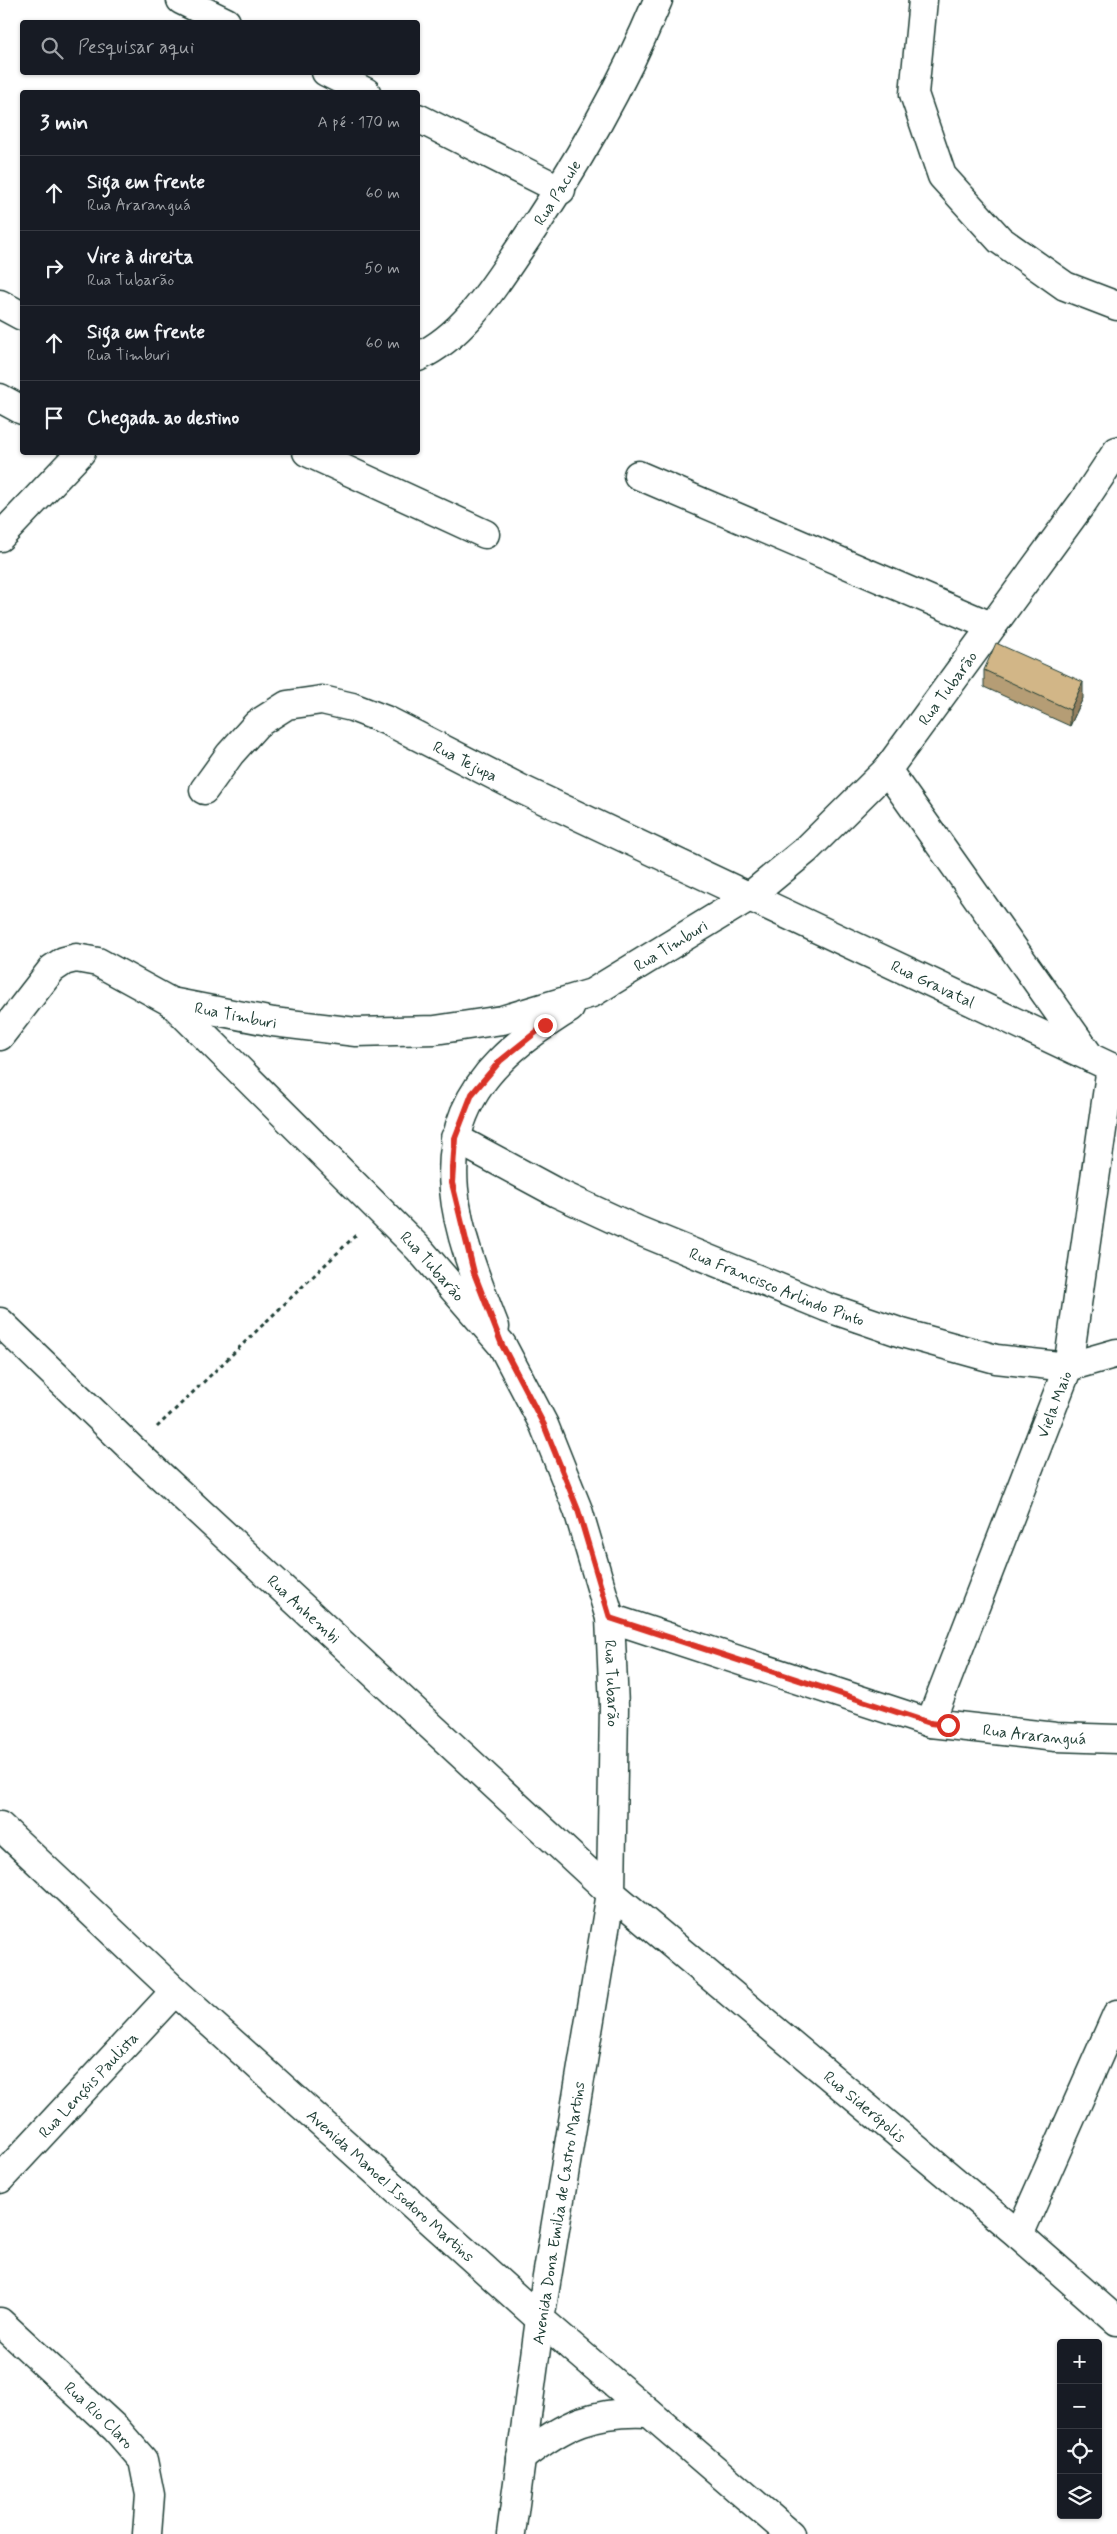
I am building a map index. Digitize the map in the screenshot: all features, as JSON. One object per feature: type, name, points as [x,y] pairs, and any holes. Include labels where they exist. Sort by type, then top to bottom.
[{"type":"street","points":[[181,0],[222,20]]},
{"type":"street","name":"Rua Pacule","points":[[420,355],[430,351],[456,331],[482,304],[561,190],[636,52],[658,0]]},
{"type":"street","points":[[923,0],[914,94],[942,176],[1000,240],[1065,286],[1117,306]]},
{"type":"street","points":[[332,75],[362,90]]},
{"type":"street","points":[[420,119],[561,190]]},
{"type":"street","points":[[0,304],[20,315]]},
{"type":"street","points":[[0,398],[20,409]]},
{"type":"street","name":"Rua Tubarão","points":[[749,896],[806,850],[888,770],[1083,502],[1117,451]]},
{"type":"street","points":[[0,537],[78,455]]},
{"type":"street","points":[[314,455],[485,534]]},
{"type":"street","points":[[638,475],[991,626]]},
{"type":"street","name":"Rua Tejupa","points":[[204,790],[230,754],[257,724],[287,705],[322,700],[352,707],[388,721],[523,790],[749,896]]},
{"type":"street","points":[[888,770],[1107,1065]]},
{"type":"street","name":"Rua Timburi","points":[[502,1345],[474,1273],[452,1183],[455,1138],[472,1094],[500,1061],[530,1036],[592,993],[749,896]]},
{"type":"street","name":"Rua Gravatal","points":[[749,896],[1107,1065]]},
{"type":"street","points":[[0,1036],[52,969],[64,961],[76,958],[98,962],[171,1002]]},
{"type":"street","name":"Rua Timburi","points":[[171,1002],[273,1022],[356,1032],[434,1030],[502,1020],[592,993]]},
{"type":"street","name":"Rua Timburi","points":[[171,1002],[382,1210]]},
{"type":"street","name":"Viela Maio","points":[[930,1723],[1068,1367],[1107,1065]]},
{"type":"street","name":"Rua Francisco Arlindo Pinto","points":[[455,1138],[556,1193],[637,1230],[826,1307],[902,1332],[996,1359],[1068,1367],[1117,1353]]},
{"type":"street","name":"Rua Tubarão","points":[[382,1210],[502,1345],[544,1425],[575,1502],[610,1618],[614,1706],[611,1893]]},
{"type":"street","name":"Rua Anhembi","points":[[0,1322],[133,1450],[611,1893]]},
{"type":"street","name":"Rua Araranguá","points":[[610,1618],[930,1723],[1056,1737],[1117,1739]]},
{"type":"street","name":"Avenida Manoel Isodoro Martins","points":[[0,1826],[175,1991],[540,2320],[790,2534]]},
{"type":"street","name":"Rua Siderópolis","points":[[611,1893],[1018,2235],[1117,2321]]},
{"type":"street","name":"Avenida Dona Emilia de Castro Martins","points":[[511,2534],[540,2320],[611,1893]]},
{"type":"street","name":"Rua Lençóis Paulista","points":[[0,2178],[175,1991]]},
{"type":"street","points":[[1018,2235],[1117,2014]]},
{"type":"street","name":"Rua Rio Claro","points":[[0,2322],[116,2429],[143,2460],[150,2494],[147,2534]]},
{"type":"street","points":[[522,2458],[546,2438],[590,2417],[622,2412],[649,2414]]},
{"type":"path","points":[[133,1450],[382,1210]]},
{"type":"building","points":[[996,643],[1083,682],[1070,710],[984,670]]},
{"type":"route","points":[[545,1025],[500,1061],[472,1094],[455,1138],[452,1183],[474,1273],[502,1345],[544,1425],[578,1510],[610,1618],[822,1689],[930,1723],[948,1725]]}]
